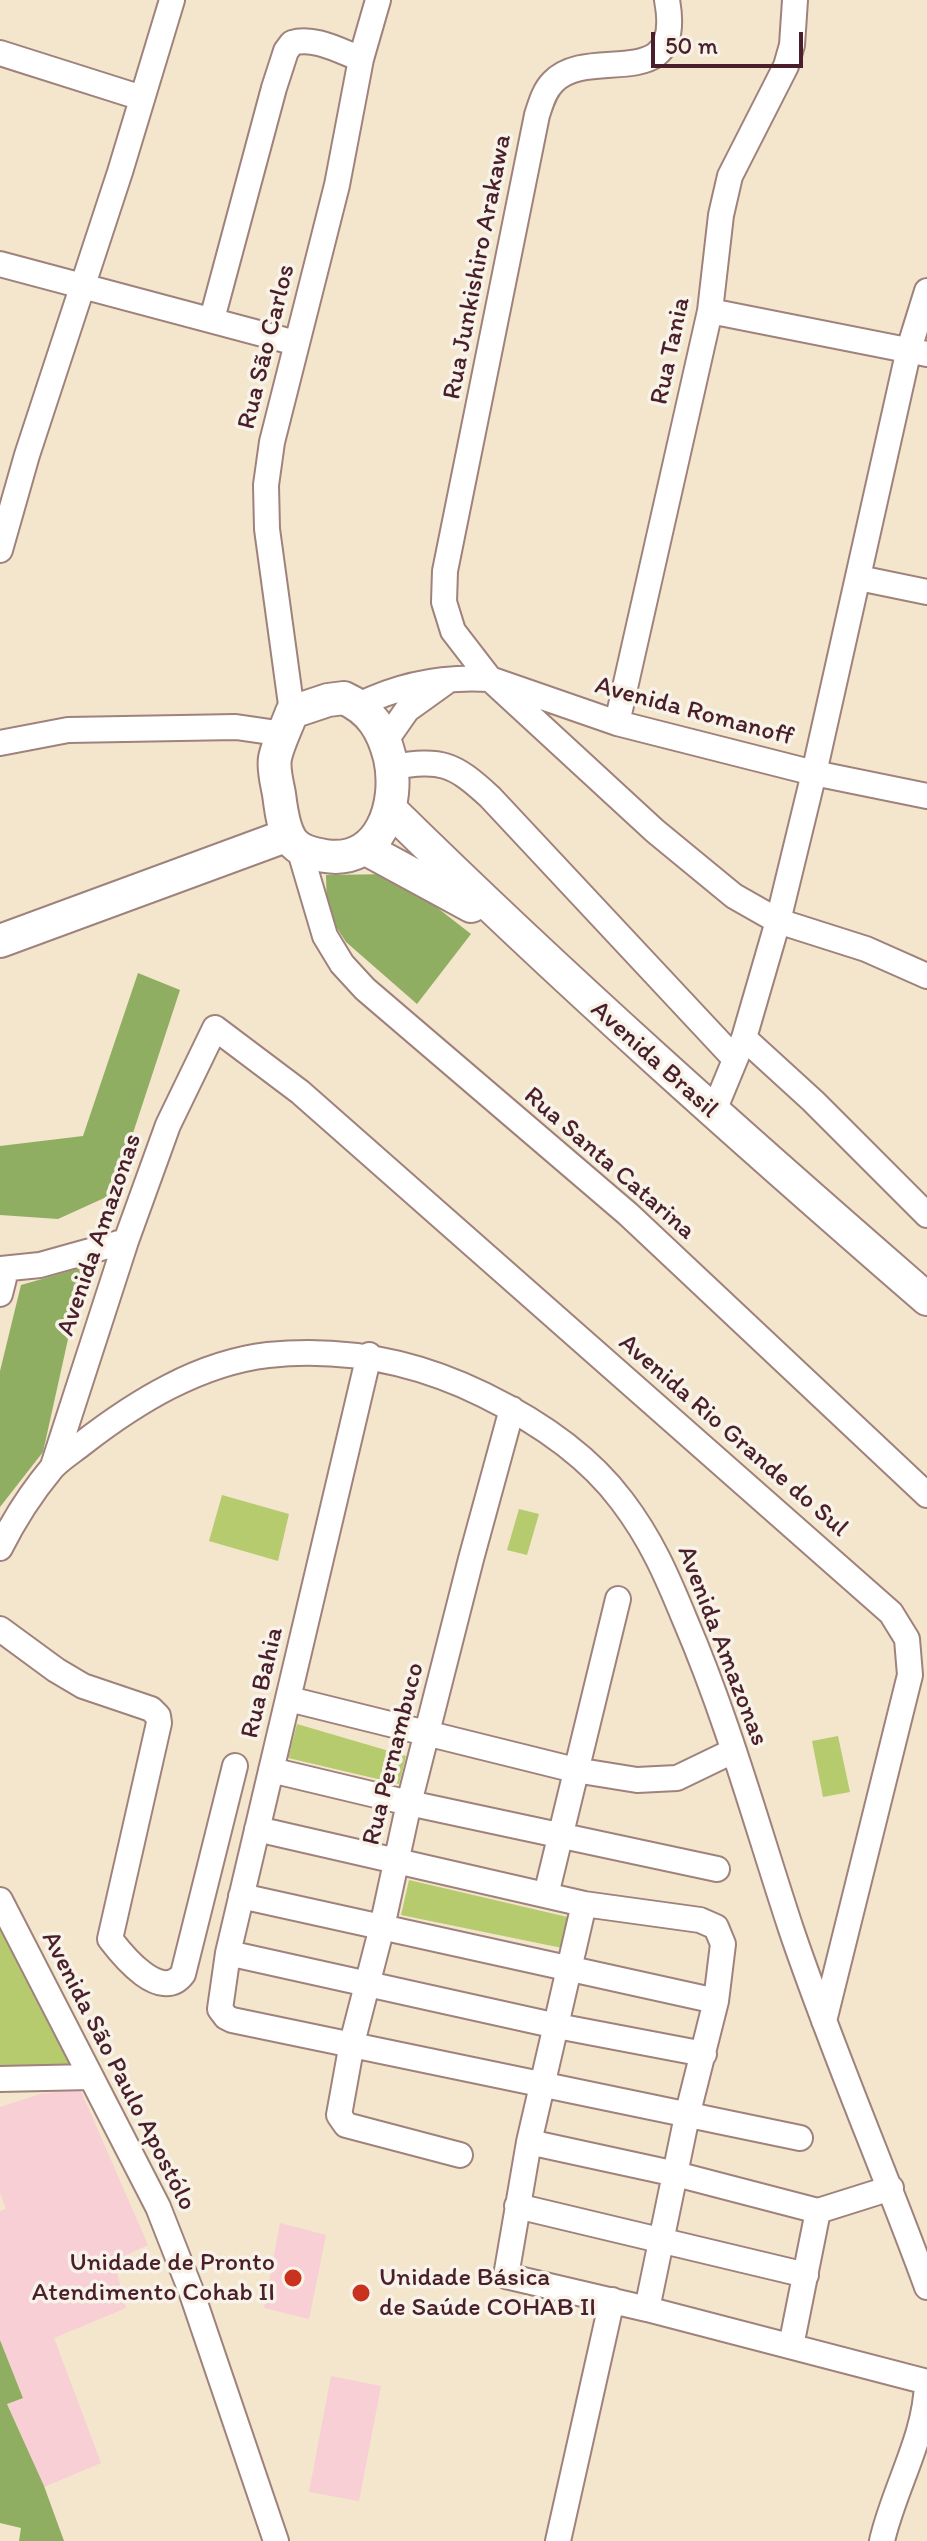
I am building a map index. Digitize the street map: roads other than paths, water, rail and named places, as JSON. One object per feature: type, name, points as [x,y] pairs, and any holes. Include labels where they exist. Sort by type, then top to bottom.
[{"type":"main road","points":[[0,941],[294,841],[330,857],[366,849],[383,828],[391,810],[389,754],[370,715],[344,698],[328,700],[288,723],[275,758],[280,808],[294,841]]},
{"type":"main road","name":"Avenida Brasil","points":[[391,810],[512,929],[713,1113],[927,1299]]},
{"type":"main road","points":[[366,849],[512,929]]},
{"type":"street","points":[[0,550],[27,455],[172,0]]},
{"type":"street","name":"Rua São Carlos","points":[[288,723],[267,529],[266,485],[272,442],[337,185],[361,59],[378,0]]},
{"type":"street","name":"Rua Junkishiro Arakawa","points":[[490,679],[453,631],[444,602],[445,571],[537,115],[544,93],[566,73],[584,67],[629,64],[649,59],[661,51],[670,16],[667,0]]},
{"type":"street","name":"Rua Tania","points":[[617,723],[710,311],[721,215],[730,176],[786,66],[792,45],[795,0]]},
{"type":"street","points":[[212,319],[286,51],[292,43],[301,40],[361,59]]},
{"type":"street","points":[[0,53],[142,98]]},
{"type":"street","points":[[0,264],[296,343]]},
{"type":"street","points":[[713,1113],[740,1048],[778,921],[859,578],[918,352],[927,291]]},
{"type":"street","points":[[710,311],[918,352]]},
{"type":"street","points":[[859,578],[927,592]]},
{"type":"street","points":[[490,679],[655,831],[734,896],[778,921],[866,949],[927,976]]},
{"type":"street","name":"Avenida Romanoff","points":[[359,705],[405,685],[490,679],[617,723],[814,773],[927,796]]},
{"type":"street","points":[[448,680],[407,710],[389,754],[446,765],[466,775],[740,1048],[813,1101],[927,1215]]},
{"type":"street","points":[[0,743],[68,730],[288,723]]},
{"type":"street","points":[[0,760],[68,730]]},
{"type":"street","name":"Rua Santa Catarina","points":[[294,841],[325,936],[342,964],[365,989],[628,1214],[927,1495]]},
{"type":"street","name":"Avenida Amazonas","points":[[53,1466],[126,1241],[168,1125],[215,1028]]},
{"type":"street","name":"Avenida Rio Grande do Sul","points":[[215,1028],[300,1092],[891,1613],[907,1639],[910,1675],[824,2021]]},
{"type":"street","points":[[0,1294],[3,1270],[51,1262],[126,1241]]},
{"type":"street","name":"Avenida Amazonas","points":[[0,1548],[15,1519],[53,1466],[122,1413],[191,1376],[249,1357],[304,1351],[369,1355],[454,1381],[512,1409],[575,1452],[620,1497],[655,1549],[706,1669],[824,2021],[927,2287]]},
{"type":"street","name":"Rua Bahia","points":[[352,2043],[232,2020],[223,2013],[219,2004],[241,1896],[369,1355]]},
{"type":"street","name":"Rua Pernambuco","points":[[460,2155],[346,2125],[339,2115],[352,2043],[409,1803],[512,1409]]},
{"type":"street","points":[[546,1895],[618,1599]]},
{"type":"street","points":[[0,1629],[83,1686],[151,1709],[158,1716],[159,1723],[110,1939],[137,1970],[160,1983],[170,1984],[183,1974],[235,1766]]},
{"type":"street","points":[[289,1699],[575,1770],[655,1781],[677,1778],[733,1751]]},
{"type":"street","points":[[271,1770],[717,1869]]},
{"type":"street","points":[[257,1829],[584,1904],[700,1920],[716,1927],[723,1944],[716,2001],[687,2116],[664,2239],[647,2309]]},
{"type":"street","points":[[241,1896],[716,2001]]},
{"type":"street","name":"Avenida São Paulo Apostólo","points":[[0,1900],[158,2207],[191,2291],[276,2541]]},
{"type":"street","points":[[584,1904],[529,2142],[506,2276],[612,2300],[927,2382],[923,2431],[882,2541]]},
{"type":"street","points":[[228,1953],[557,2026],[704,2054]]},
{"type":"street","points":[[352,2043],[543,2086],[800,2138]]},
{"type":"street","points":[[0,2079],[90,2077]]},
{"type":"street","points":[[529,2142],[676,2174],[818,2211],[891,2188]]},
{"type":"street","points":[[517,2206],[806,2275]]},
{"type":"street","points":[[791,2346],[818,2211]]},
{"type":"street","points":[[558,2541],[612,2300]]},
{"type":"place","name":"Unidade de Pronto Atendimento Cohab II","points":[[293,2278]]},
{"type":"place","name":"Unidade Básica de Saúde COHAB II","points":[[361,2293]]}]
